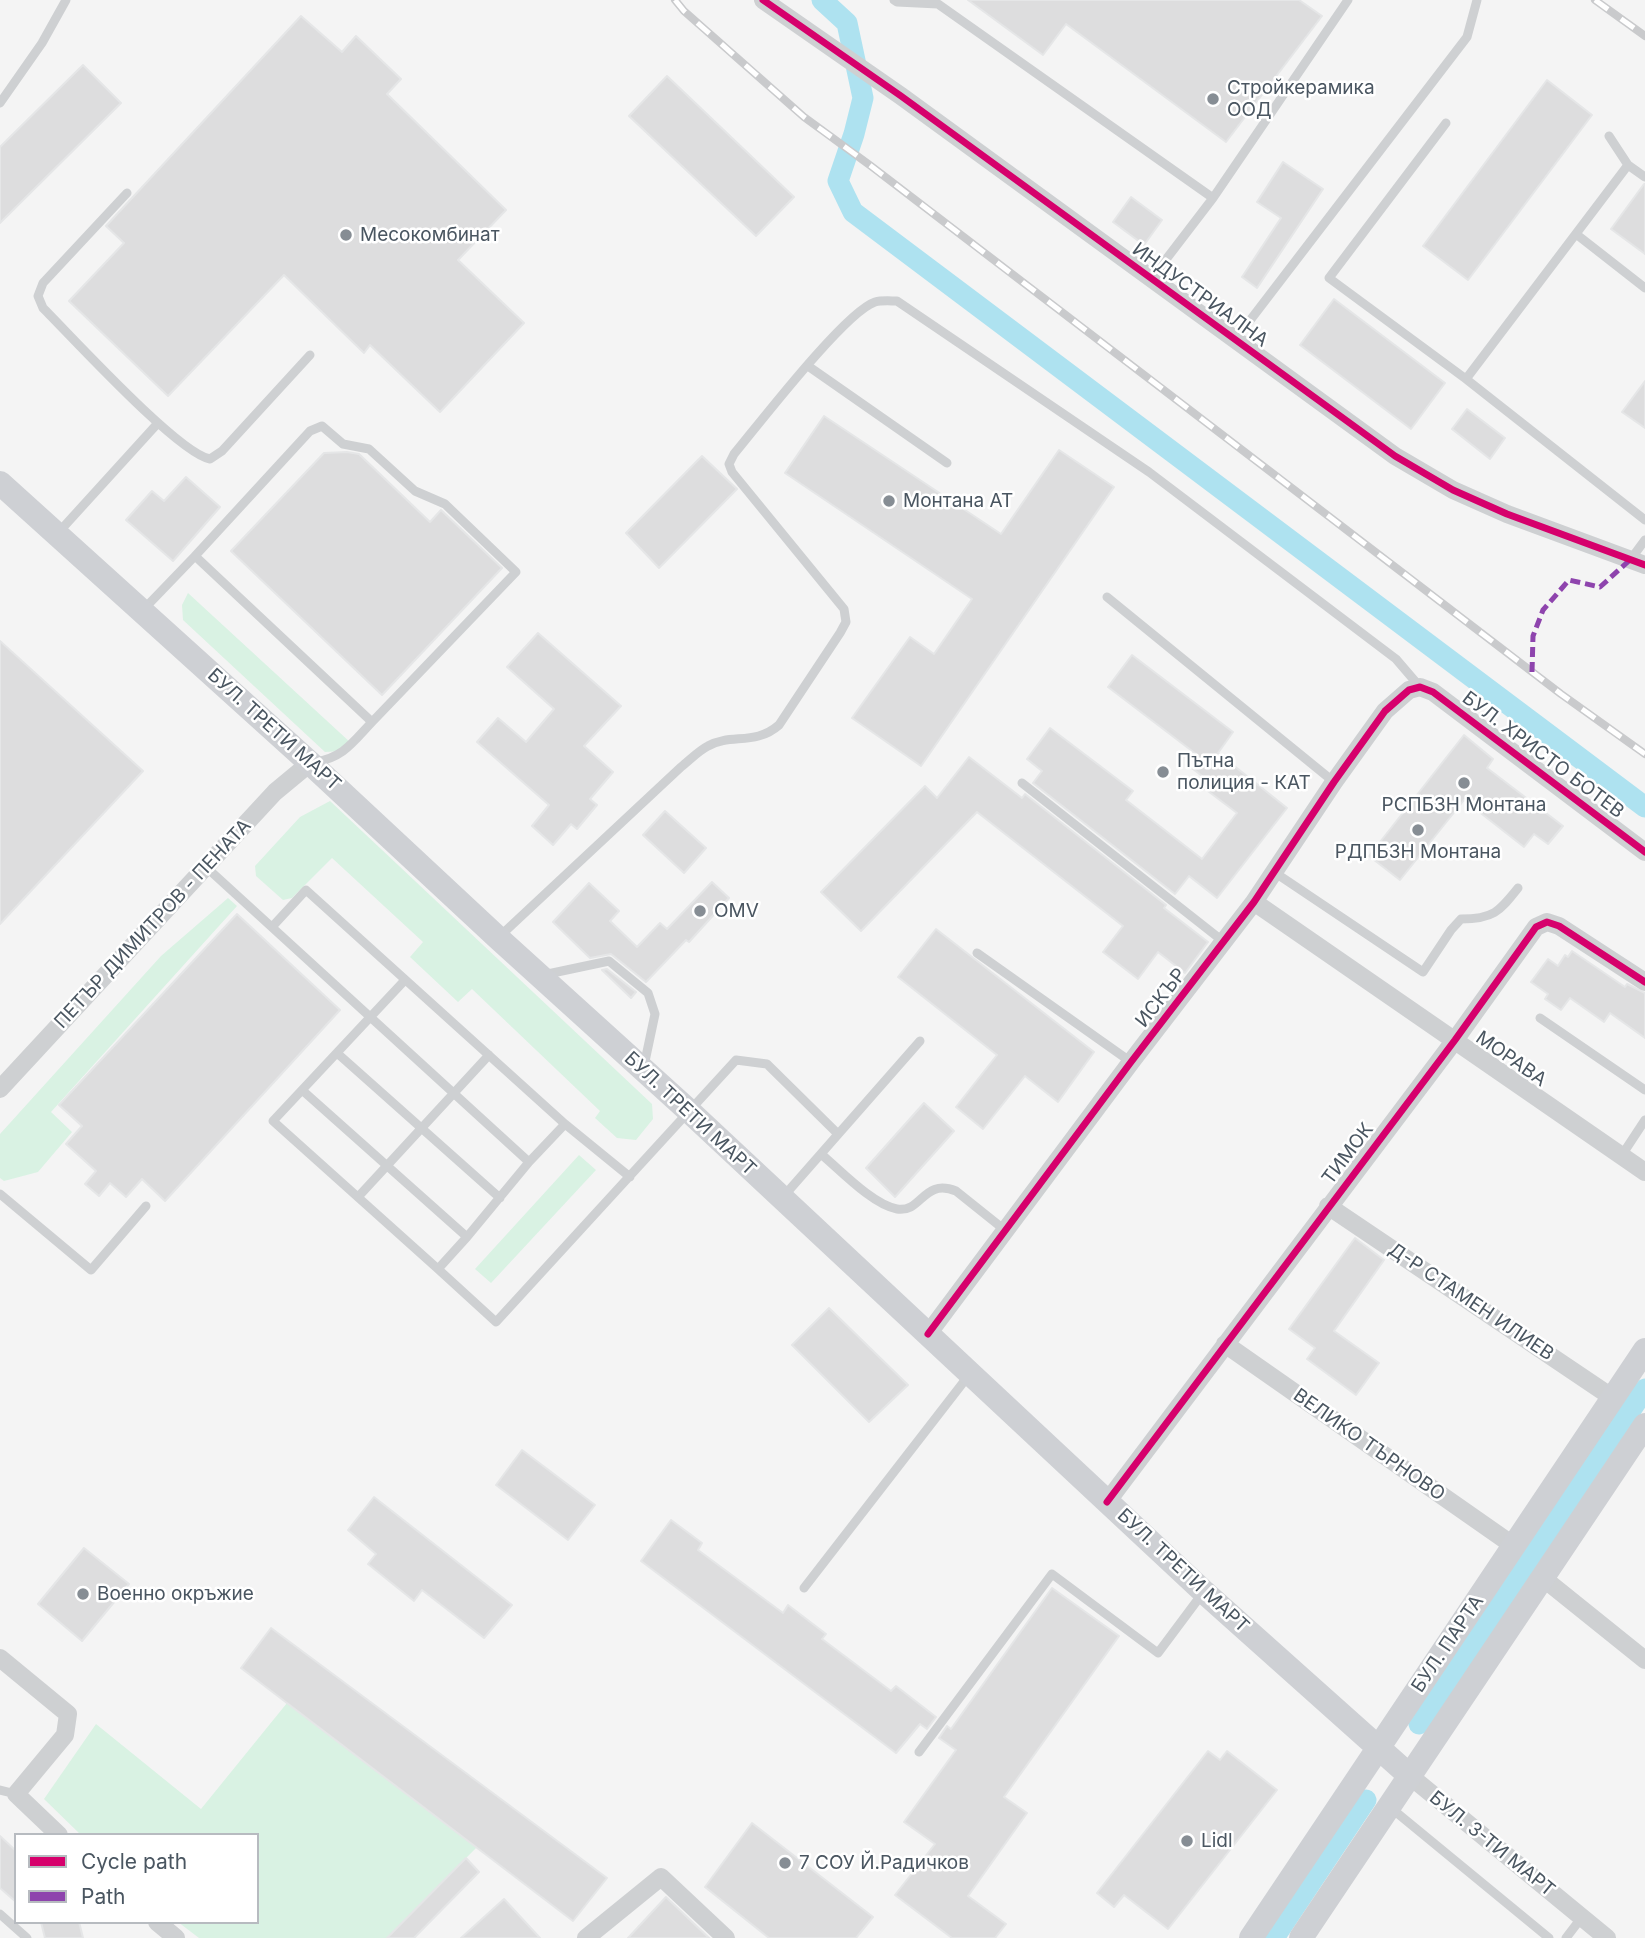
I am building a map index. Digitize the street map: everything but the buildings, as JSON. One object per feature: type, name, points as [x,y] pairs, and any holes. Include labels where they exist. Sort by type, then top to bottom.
[{"type":"main road","name":"БУЛ. ТРЕТИ МАРТ","points":[[0,483],[310,763],[689,1111],[1204,1592],[1378,1748]]},
{"type":"main road","name":"БУЛ. ПАРТА","points":[[1251,1938],[1645,1350]]},
{"type":"main road","points":[[1301,1938],[1645,1425]]},
{"type":"main road","name":"БУЛ. 3-ТИ МАРТ","points":[[1378,1748],[1410,1776]]},
{"type":"street","name":"ИНДУСТРИАЛНА","points":[[763,0],[901,96],[1395,456],[1453,490],[1507,514],[1638,562]]},
{"type":"street","name":"ИСКЪР","points":[[928,1334],[1130,1062],[1254,902],[1334,782],[1395,700],[1409,690],[1420,688]]},
{"type":"street","name":"БУЛ. ХРИСТО БОТЕВ","points":[[1420,688],[1433,692],[1645,852]]},
{"type":"street","name":"ПЕТЪР ДИМИТРОВ - ПЕНАТА","points":[[0,1089],[275,792],[310,763]]},
{"type":"street","name":"МОРАВА","points":[[1254,902],[1645,1172]]},
{"type":"street","name":"ТИМОК","points":[[1107,1502],[1455,1040],[1536,927],[1552,922],[1645,982]]},
{"type":"street","name":"Д-Р СТАМЕН ИЛИЕВ","points":[[1328,1206],[1613,1398]]},
{"type":"street","name":"ВЕЛИКО ТЪРНОВО","points":[[1225,1344],[1514,1546]]},
{"type":"street","points":[[1543,1578],[1645,1660]]},
{"type":"street","points":[[0,1658],[68,1714],[65,1735],[8,1792],[57,1833]]},
{"type":"street","name":"БУЛ. 3-ТИ МАРТ","points":[[1410,1776],[1607,1938]]},
{"type":"street","points":[[586,1938],[661,1877],[726,1938]]},
{"type":"street","points":[[159,1924],[176,1938]]},
{"type":"lane","points":[[0,103],[42,43],[66,0]]},
{"type":"lane","points":[[894,0],[939,4],[1213,198]]},
{"type":"lane","points":[[1151,279],[1213,198],[1348,0]]},
{"type":"lane","points":[[1235,340],[1467,37],[1477,0]]},
{"type":"lane","points":[[1446,123],[1329,278],[1466,379],[1645,520]]},
{"type":"lane","points":[[1609,136],[1628,165],[1645,177]]},
{"type":"lane","points":[[1466,379],[1628,165]]},
{"type":"lane","points":[[127,193],[43,283],[38,296],[43,309],[158,423],[201,458],[210,459],[222,451],[310,355]]},
{"type":"lane","points":[[1576,234],[1645,288]]},
{"type":"lane","points":[[498,938],[681,767],[709,745],[759,737],[779,725],[840,633],[846,622],[844,609],[732,472],[729,464],[734,454],[807,366],[855,315],[875,302],[897,301],[1149,472],[1396,659],[1420,688]]},
{"type":"lane","points":[[807,366],[947,463]]},
{"type":"lane","points":[[57,535],[158,423]]},
{"type":"lane","points":[[143,610],[317,426],[321,426],[344,444],[369,450],[415,492],[445,504],[515,569],[514,574],[346,751],[332,760],[310,763]]},
{"type":"lane","points":[[1638,562],[1645,540]]},
{"type":"lane","points":[[195,556],[372,722]]},
{"type":"lane","points":[[1108,597],[1334,782]]},
{"type":"lane","points":[[1022,783],[1224,942]]},
{"type":"lane","points":[[206,867],[529,1162]]},
{"type":"lane","points":[[1274,872],[1423,972],[1461,919],[1481,919],[1496,914],[1518,888]]},
{"type":"lane","points":[[272,927],[306,890],[565,1124],[630,1177]]},
{"type":"lane","points":[[977,953],[1130,1062]]},
{"type":"lane","points":[[540,976],[609,961],[648,993],[655,1014],[643,1071]]},
{"type":"lane","points":[[405,980],[273,1121],[496,1322],[736,1060],[767,1064],[838,1134]]},
{"type":"lane","points":[[1540,1018],[1645,1090]]},
{"type":"lane","points":[[781,1199],[920,1041]]},
{"type":"lane","points":[[337,1053],[500,1198]]},
{"type":"lane","points":[[358,1197],[489,1055]]},
{"type":"lane","points":[[302,1090],[467,1237]]},
{"type":"lane","points":[[1622,1155],[1645,1120]]},
{"type":"lane","points":[[438,1269],[565,1124]]},
{"type":"lane","points":[[821,1154],[883,1205],[900,1210],[910,1208],[932,1190],[947,1187],[956,1191],[1006,1231]]},
{"type":"lane","points":[[0,1194],[91,1270],[146,1206]]},
{"type":"lane","points":[[804,1588],[970,1374]]},
{"type":"lane","points":[[919,1752],[1052,1574],[1158,1653],[1204,1592]]},
{"type":"lane","points":[[1389,1807],[1549,1938]]},
{"type":"lane","points":[[0,1914],[27,1938]]},
{"type":"lane","points":[[1566,1938],[1582,1917]]},
{"type":"green space","points":[[188,593],[351,743],[342,751],[325,752],[183,620],[182,605]]},
{"type":"green space","points":[[330,801],[652,1104],[653,1119],[636,1140],[617,1138],[595,1118],[600,1111],[472,989],[458,1002],[410,957],[423,942],[332,858],[292,898],[283,900],[256,876],[255,866],[300,817]]},
{"type":"green space","points":[[228,898],[237,906],[51,1112],[72,1132],[38,1172],[4,1181],[0,1178],[0,1134],[161,956]]},
{"type":"green space","points":[[579,1155],[596,1170],[491,1283],[475,1269]]},
{"type":"green space","points":[[287,1703],[477,1847],[387,1938],[199,1938],[181,1924],[259,1924],[259,1833],[79,1833],[44,1799],[96,1724],[201,1809]]},
{"type":"waterway","points":[[822,0],[847,23],[863,98],[838,181],[853,212],[1645,807]]},
{"type":"waterway","points":[[1419,1724],[1645,1389]]},
{"type":"waterway","points":[[1274,1938],[1366,1800]]},
{"type":"railway","points":[[675,0],[684,11],[804,117],[1561,694],[1645,754]]},
{"type":"railway","points":[[1595,0],[1645,36]]},
{"type":"marked path","points":[[1532,672],[1533,636],[1543,610],[1569,580],[1600,587],[1631,559]]},
{"type":"cycle path","points":[[763,0],[901,96],[1395,456],[1453,490],[1507,514],[1645,565]]},
{"type":"cycle path","points":[[928,1334],[1254,902],[1385,711],[1409,690],[1420,687],[1433,692],[1645,852]]},
{"type":"cycle path","points":[[1107,1502],[1455,1040],[1536,927],[1547,922],[1559,926],[1645,982]]},
{"type":"place","name":"Стройкерамика ООД","points":[[1213,99]]},
{"type":"place","name":"Месокомбинат","points":[[346,235]]},
{"type":"place","name":"Монтана АТ","points":[[889,501]]},
{"type":"place","name":"Пътна полиция - КАТ","points":[[1163,772]]},
{"type":"place","name":"РСПБЗН Монтана","points":[[1464,783]]},
{"type":"place","name":"РДПБЗН Монтана","points":[[1418,830]]},
{"type":"place","name":"OMV","points":[[700,911]]},
{"type":"place","name":"Военно окръжие","points":[[83,1594]]},
{"type":"place","name":"Lidl","points":[[1187,1841]]},
{"type":"place","name":"7 СОУ Й.Радичков","points":[[785,1863]]}]
